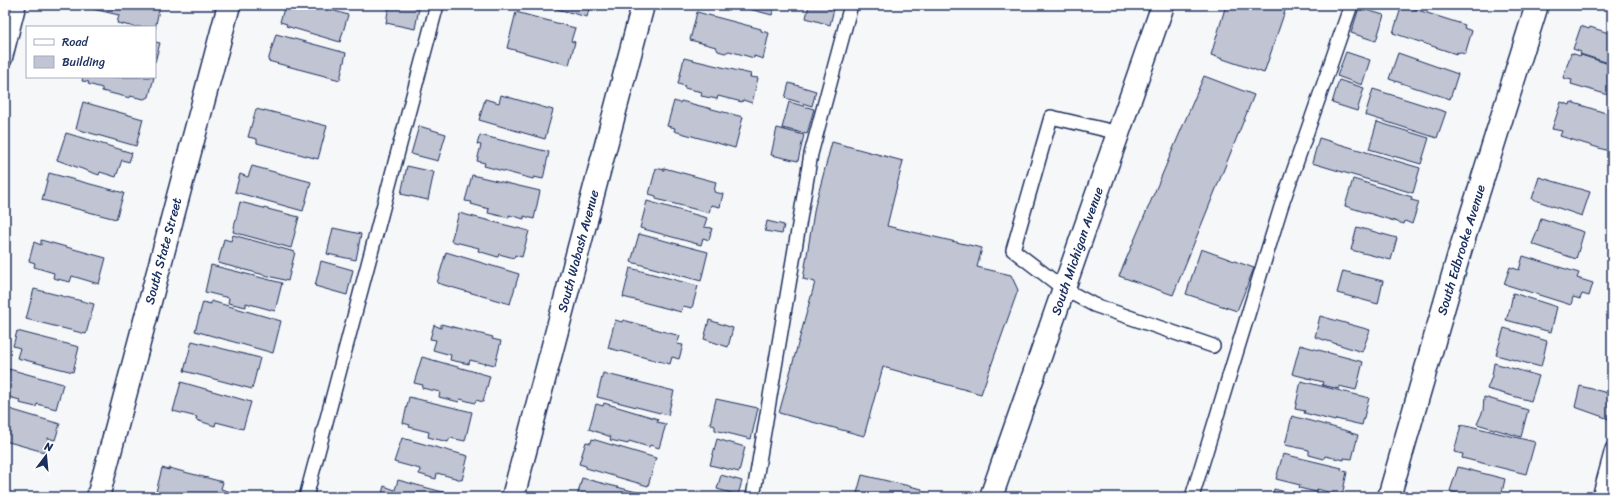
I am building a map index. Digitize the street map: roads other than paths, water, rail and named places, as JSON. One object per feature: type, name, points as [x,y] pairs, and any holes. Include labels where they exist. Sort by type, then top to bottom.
[{"type":"street","name":"South State Street","points":[[98,497],[229,5]]},
{"type":"street","name":"South Wabash Avenue","points":[[513,497],[643,5]]},
{"type":"street","name":"South Michigan Avenue","points":[[991,497],[1163,5]]},
{"type":"street","name":"South Edbrooke Avenue","points":[[1389,497],[1460,250],[1537,5]]},
{"type":"lane","points":[[5,60],[19,5]]},
{"type":"lane","points":[[306,497],[437,5]]},
{"type":"lane","points":[[753,497],[811,154],[851,5]]},
{"type":"lane","points":[[1192,497],[1281,207],[1351,5]]},
{"type":"lane","points":[[1119,132],[1051,117],[1013,250],[1064,289],[1094,305],[1213,346]]},
{"type":"lane","points":[[1599,497],[1612,449]]}]
